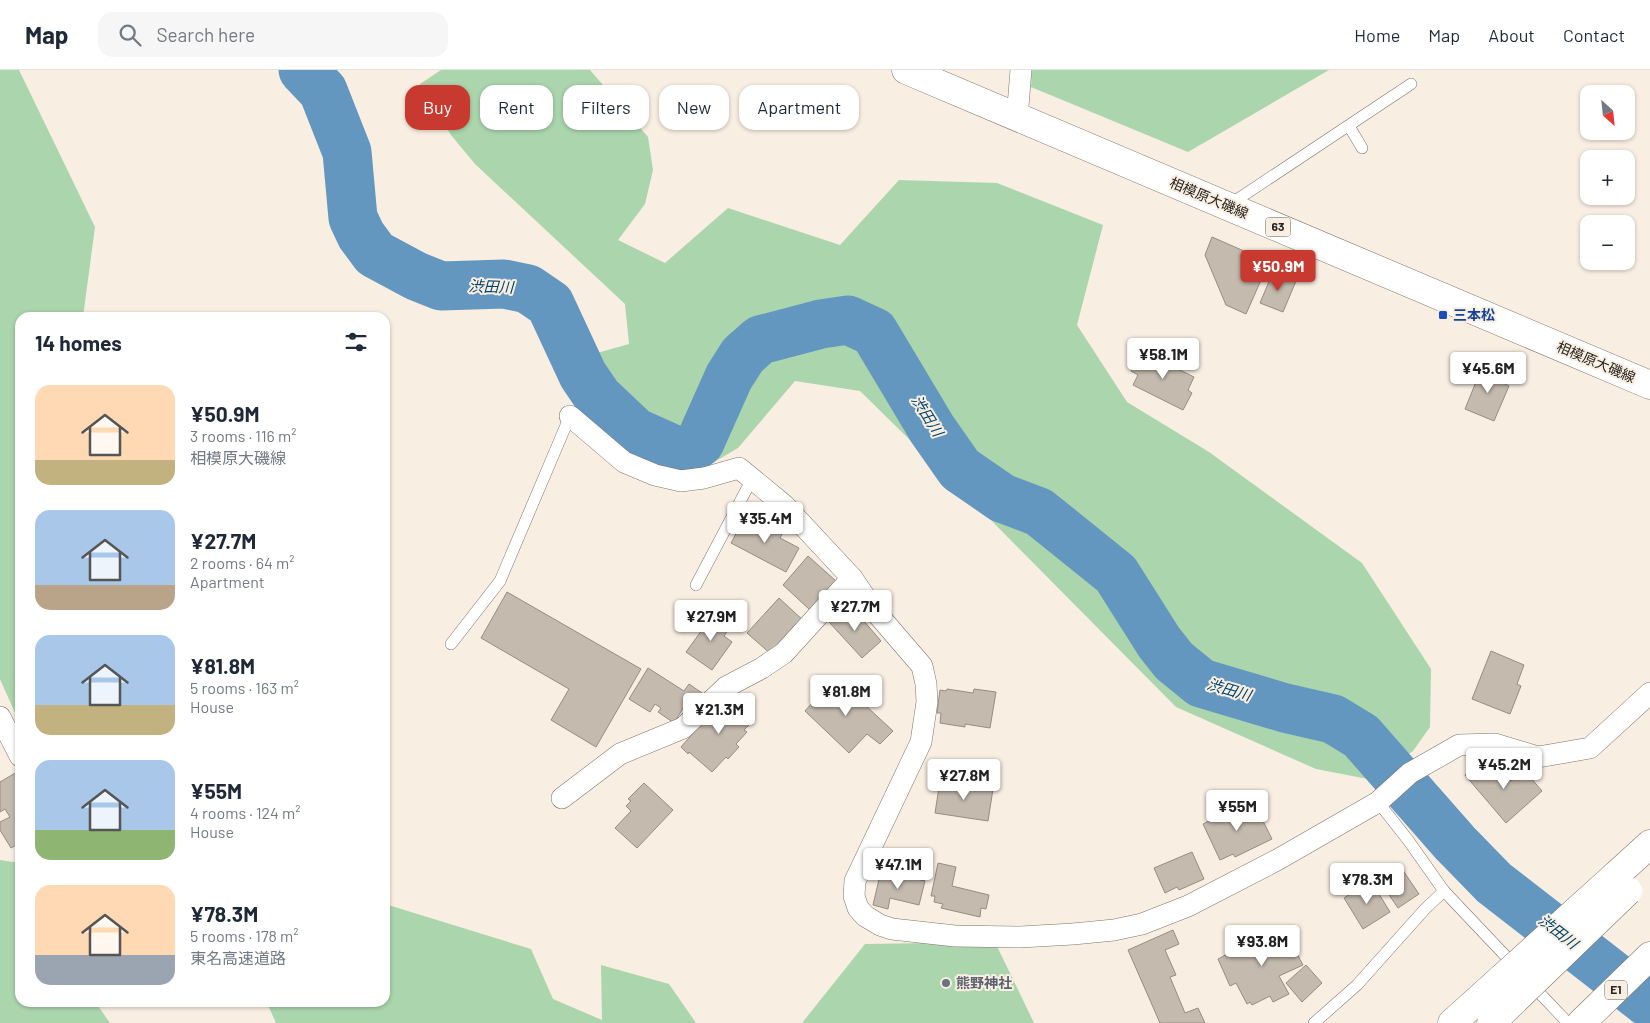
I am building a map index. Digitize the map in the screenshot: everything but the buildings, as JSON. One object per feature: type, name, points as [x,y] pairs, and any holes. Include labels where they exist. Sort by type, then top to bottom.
[{"type":"main road","name":"相模原大磯線","points":[[906,70],[1650,385]]},
{"type":"main road","points":[[1452,1023],[1511,987],[1621,884],[1650,844]]},
{"type":"main road","points":[[1621,884],[1650,870]]},
{"type":"main road","name":"E1","points":[[1581,1023],[1650,956]]},
{"type":"main road","points":[[1491,1023],[1511,987]]},
{"type":"street","points":[[1017,118],[1021,70]]},
{"type":"street","points":[[570,416],[624,462],[655,475],[682,481],[704,478],[739,468],[784,505],[852,578],[873,608],[922,666],[927,702],[921,742],[855,881],[854,896],[858,908],[865,916],[880,926],[892,930],[955,936],[1020,937],[1098,932],[1142,924],[1188,906],[1269,864],[1381,798],[1420,766],[1460,745],[1495,744],[1538,757],[1590,748],[1650,693]]},
{"type":"street","points":[[562,798],[620,754],[683,728],[726,688],[784,653],[852,578]]},
{"type":"street","points":[[0,716],[15,746]]},
{"type":"lane","points":[[1228,206],[1411,84]]},
{"type":"lane","points":[[1349,126],[1362,148]]},
{"type":"lane","points":[[451,644],[500,581],[570,416]]},
{"type":"lane","points":[[696,586],[752,479]]},
{"type":"lane","points":[[1381,798],[1444,891],[1568,1023]]},
{"type":"lane","points":[[1314,1023],[1357,985],[1425,909],[1444,891]]},
{"type":"green space","points":[[0,70],[19,70],[95,227],[84,312],[15,312],[15,713],[0,679]]},
{"type":"green space","points":[[441,70],[590,70],[603,85],[563,85],[563,130],[642,130],[648,137],[653,170],[645,204],[618,240],[665,263],[728,208],[840,245],[899,180],[997,183],[1103,225],[1077,325],[1127,402],[1209,452],[1362,563],[1431,669],[1430,727],[1413,751],[1373,780],[1316,769],[1176,707],[860,391],[795,381],[738,448],[699,471],[655,465],[611,436],[585,407],[597,353],[629,344],[625,304],[475,164],[451,135],[448,130],[470,130],[470,85],[420,84]]},
{"type":"green space","points":[[1032,70],[1329,70],[1188,152],[1031,87]]},
{"type":"green space","points":[[0,860],[15,862],[15,1007],[99,1007],[110,1023],[0,1023]]},
{"type":"green space","points":[[390,906],[531,949],[553,999],[602,1020],[601,965],[669,984],[696,1023],[276,1023],[269,1007],[390,1007]]},
{"type":"green space","points":[[995,942],[1034,1023],[802,1023],[865,944]]},
{"type":"waterway","name":"渋田川","points":[[303,70],[323,91],[347,152],[353,218],[361,235],[375,254],[416,276],[441,286],[504,284],[528,289],[550,304],[583,375],[598,397],[635,432],[673,449],[688,452],[700,442],[729,377],[743,355],[760,340],[821,324],[848,320],[874,332],[932,429],[960,469],[1002,498],[1039,512],[1116,574],[1159,642],[1174,661],[1201,683],[1285,708],[1333,719],[1361,736],[1455,843],[1494,883],[1650,1004]]},
{"type":"place","name":"三本松","points":[[1443,315]]},
{"type":"place","name":"熊野神社","points":[[946,983]]}]
